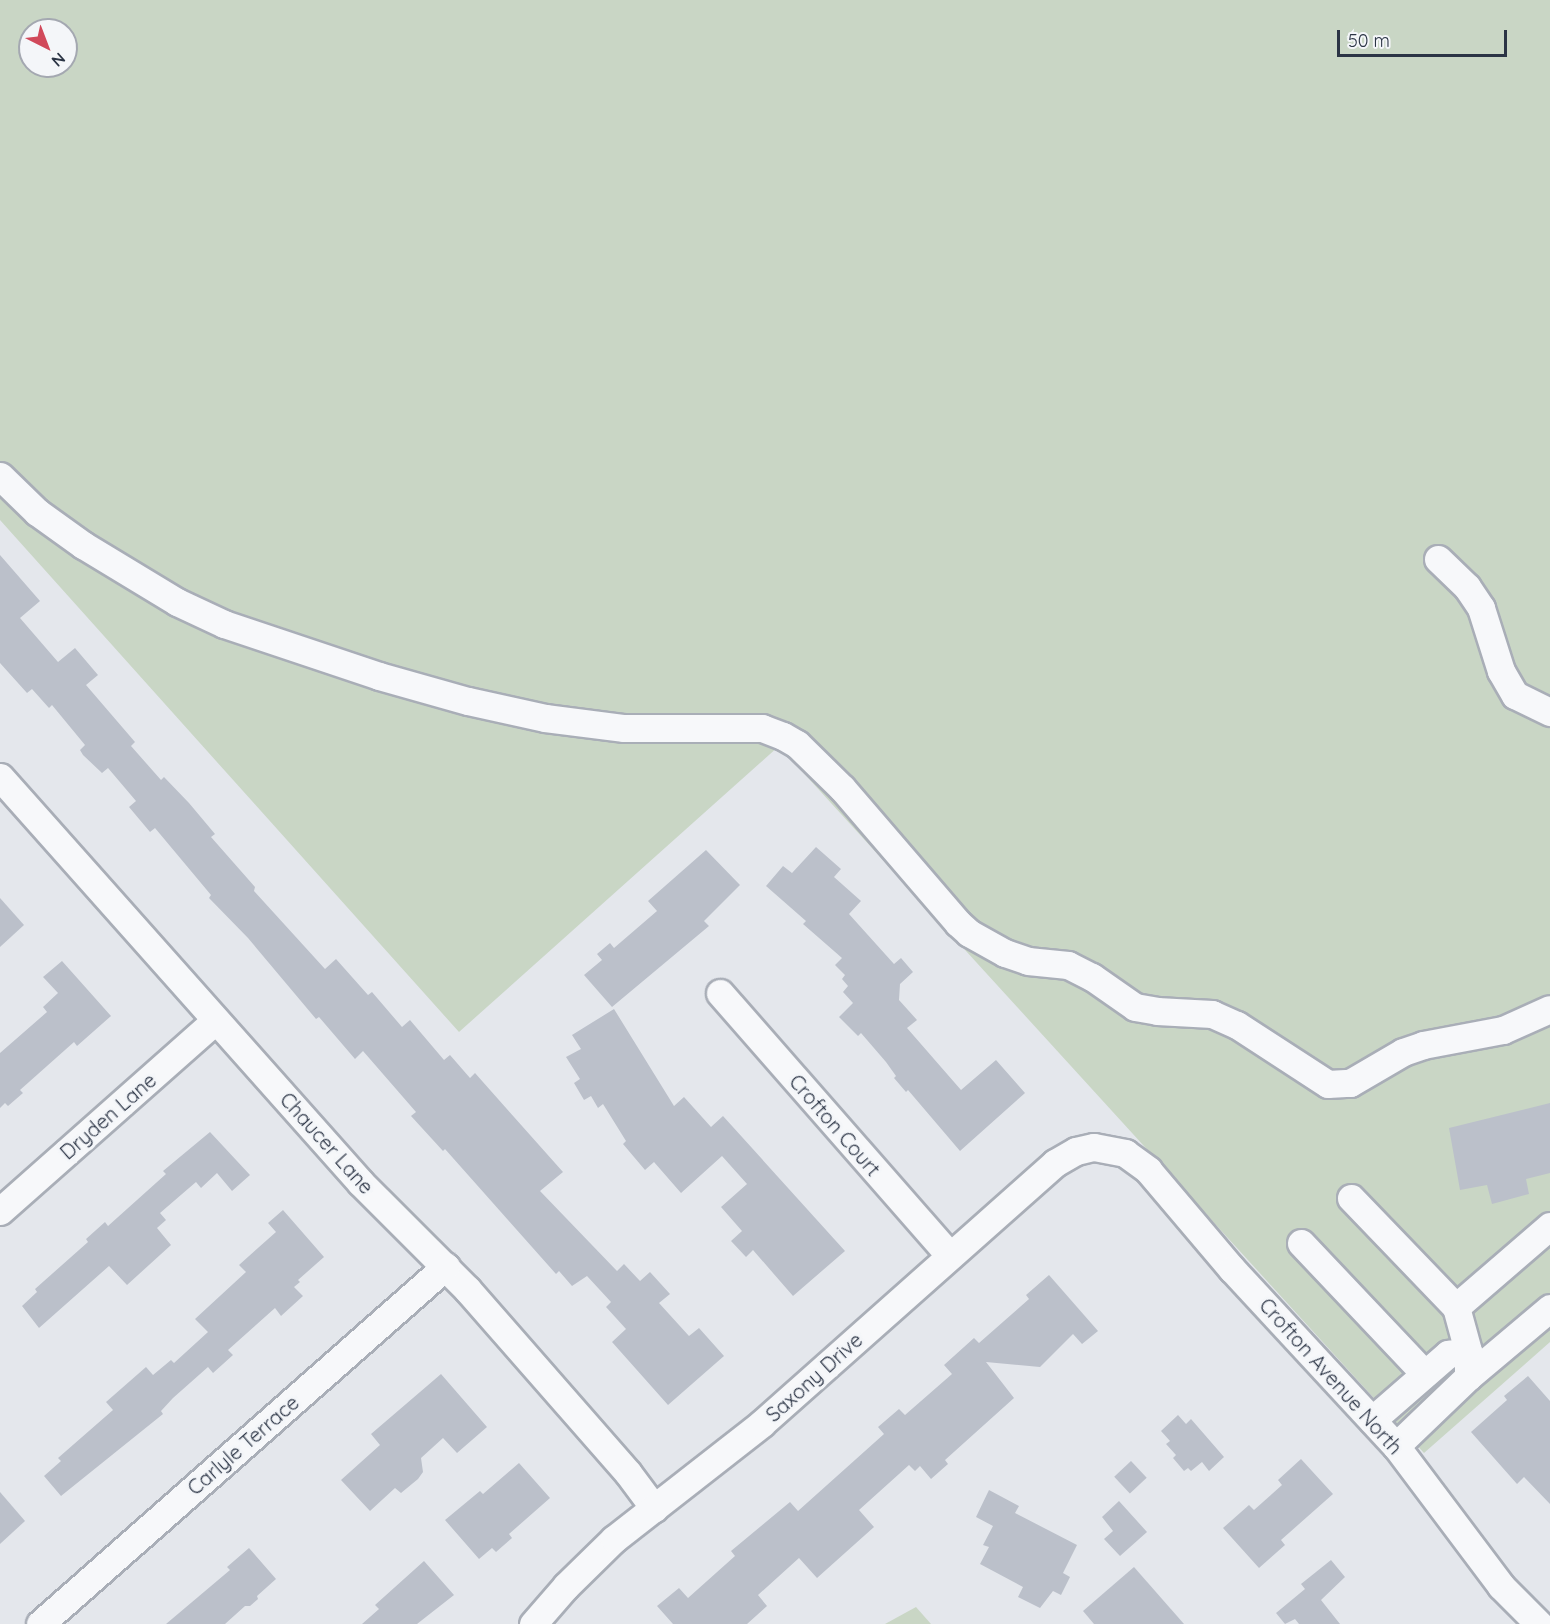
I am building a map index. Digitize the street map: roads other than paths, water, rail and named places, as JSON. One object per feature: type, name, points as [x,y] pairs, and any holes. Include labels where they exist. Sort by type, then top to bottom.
[{"type":"street","points":[[0,476],[37,512],[83,545],[177,602],[224,624],[379,676],[468,701],[545,718],[624,728],[762,728],[783,736],[797,744],[842,788],[969,933],[1005,953],[1028,962],[1068,965],[1135,1007],[1157,1011],[1212,1014],[1237,1025],[1328,1084],[1350,1083],[1403,1052],[1423,1045],[1503,1030],[1550,1031]]},
{"type":"street","points":[[1438,559],[1467,586],[1481,608],[1501,671],[1515,694],[1550,712]]},
{"type":"street","name":"Chaucer Lane","points":[[0,777],[361,1183],[446,1266],[628,1473],[654,1508]]},
{"type":"street","name":"Crofton Court","points":[[720,993],[950,1256]]},
{"type":"street","points":[[1503,1030],[1550,1009]]},
{"type":"street","name":"Dryden Lane","points":[[0,1211],[216,1020]]},
{"type":"street","name":"Saxony Drive","points":[[533,1624],[566,1586],[614,1539],[761,1424],[1055,1163],[1076,1151],[1094,1147],[1105,1149]]},
{"type":"street","name":"Crofton Avenue North","points":[[1105,1149],[1125,1153],[1148,1170],[1232,1269],[1396,1446],[1501,1586],[1542,1620]]},
{"type":"street","points":[[1351,1198],[1456,1307],[1468,1364]]},
{"type":"street","points":[[1456,1307],[1550,1226]]},
{"type":"street","points":[[1302,1243],[1425,1374]]},
{"type":"street","name":"Carlyle Terrace","points":[[40,1624],[446,1266]]},
{"type":"street","points":[[1396,1446],[1468,1364],[1550,1308]]},
{"type":"street","points":[[1372,1420],[1448,1354],[1468,1364]]}]
